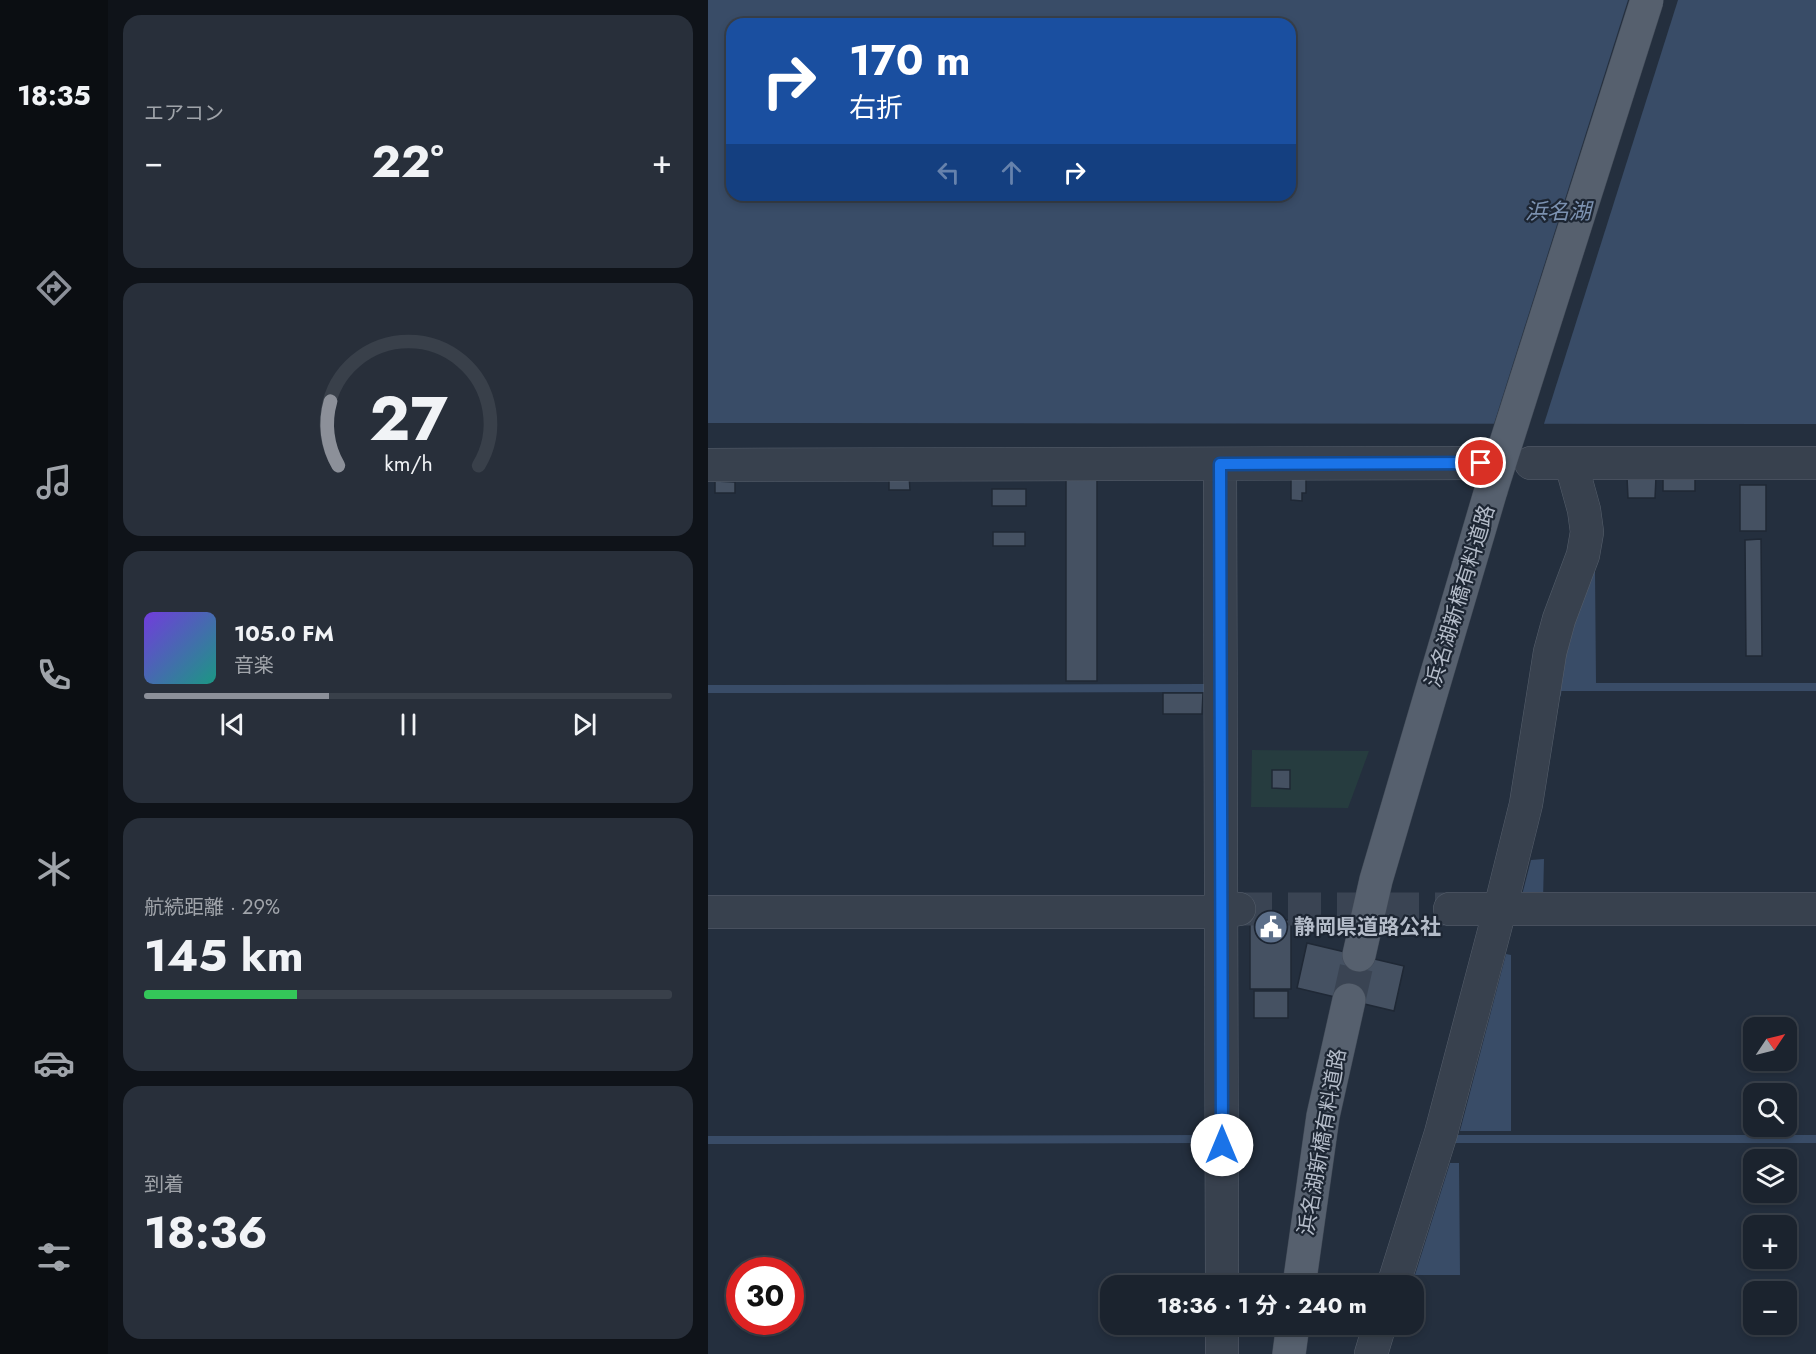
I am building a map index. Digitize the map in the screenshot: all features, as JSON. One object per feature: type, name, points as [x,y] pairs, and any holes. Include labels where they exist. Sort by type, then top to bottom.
[{"type":"main road","name":"浜名湖新橋有料道路","points":[[1359,955],[1376,880],[1486,477],[1647,0]]},
{"type":"main road","name":"浜名湖新橋有料道路","points":[[1301,1275],[1323,1116],[1349,1000]]},
{"type":"main road","points":[[1289,1354],[1292,1335]]},
{"type":"street","points":[[1531,463],[1816,463]]},
{"type":"street","points":[[1396,1275],[1441,1133],[1500,909],[1526,804],[1550,652],[1559,619],[1583,555],[1587,532],[1584,510],[1571,463]]},
{"type":"street","points":[[708,465],[1220,464],[1486,477]]},
{"type":"street","points":[[1220,464],[1230,910],[1222,1275]]},
{"type":"street","points":[[1450,909],[1816,909]]},
{"type":"street","points":[[708,912],[1230,910]]},
{"type":"street","points":[[1222,1335],[1222,1354]]},
{"type":"street","points":[[1371,1354],[1377,1335]]},
{"type":"green space","points":[[1252,750],[1369,751],[1348,808],[1251,807]]},
{"type":"water","name":"浜名湖","points":[[708,0],[1816,0],[1816,424],[708,423]]},
{"type":"water","points":[[1590,571],[1595,571],[1596,683],[1556,683]]},
{"type":"water","points":[[1544,859],[1543,900],[1521,899],[1531,860]]},
{"type":"water","points":[[1506,954],[1511,955],[1511,1131],[1460,1131]]},
{"type":"water","points":[[1450,1163],[1459,1163],[1460,1275],[1415,1275]]},
{"type":"pier","points":[[1628,0],[1678,0],[1543,427],[1493,427]]},
{"type":"building","points":[[889,475],[909,475],[910,490],[889,490]]},
{"type":"building","points":[[1663,476],[1695,476],[1695,491],[1663,491]]},
{"type":"building","points":[[1627,477],[1656,477],[1655,498],[1628,498]]},
{"type":"building","points":[[1066,478],[1097,478],[1097,681],[1066,681]]},
{"type":"building","points":[[1291,478],[1306,478],[1306,493],[1302,493],[1302,501],[1291,500]]},
{"type":"building","points":[[715,481],[735,482],[735,493],[715,493]]},
{"type":"building","points":[[1740,485],[1766,485],[1766,531],[1740,531]]},
{"type":"building","points":[[992,489],[1026,489],[1026,506],[992,506]]},
{"type":"building","points":[[993,532],[1025,532],[1025,546],[993,546]]},
{"type":"building","points":[[1761,539],[1762,656],[1746,656],[1745,540]]},
{"type":"building","points":[[1163,693],[1203,693],[1202,714],[1163,714]]},
{"type":"building","points":[[1272,770],[1290,770],[1290,789],[1272,788]]},
{"type":"building","points":[[1250,920],[1291,920],[1291,989],[1250,989]]},
{"type":"building","points":[[1307,943],[1404,966],[1394,1011],[1297,988]]},
{"type":"building","points":[[1254,991],[1288,991],[1288,1018],[1254,1018]]},
{"type":"waterway","points":[[1557,694],[1558,687],[1816,687]]},
{"type":"waterway","points":[[708,689],[1205,688]]},
{"type":"waterway","points":[[708,1140],[1206,1139]]},
{"type":"waterway","points":[[1453,1139],[1816,1139]]},
{"type":"tunnel","points":[[1239,909],[1450,909]]},
{"type":"tunnel","points":[[1349,1000],[1359,955]]},
{"type":"place","name":"静岡県道路公社","points":[[1271,927]]},
{"type":"route","points":[[1222,1145],[1220,464],[1481,463]]}]
